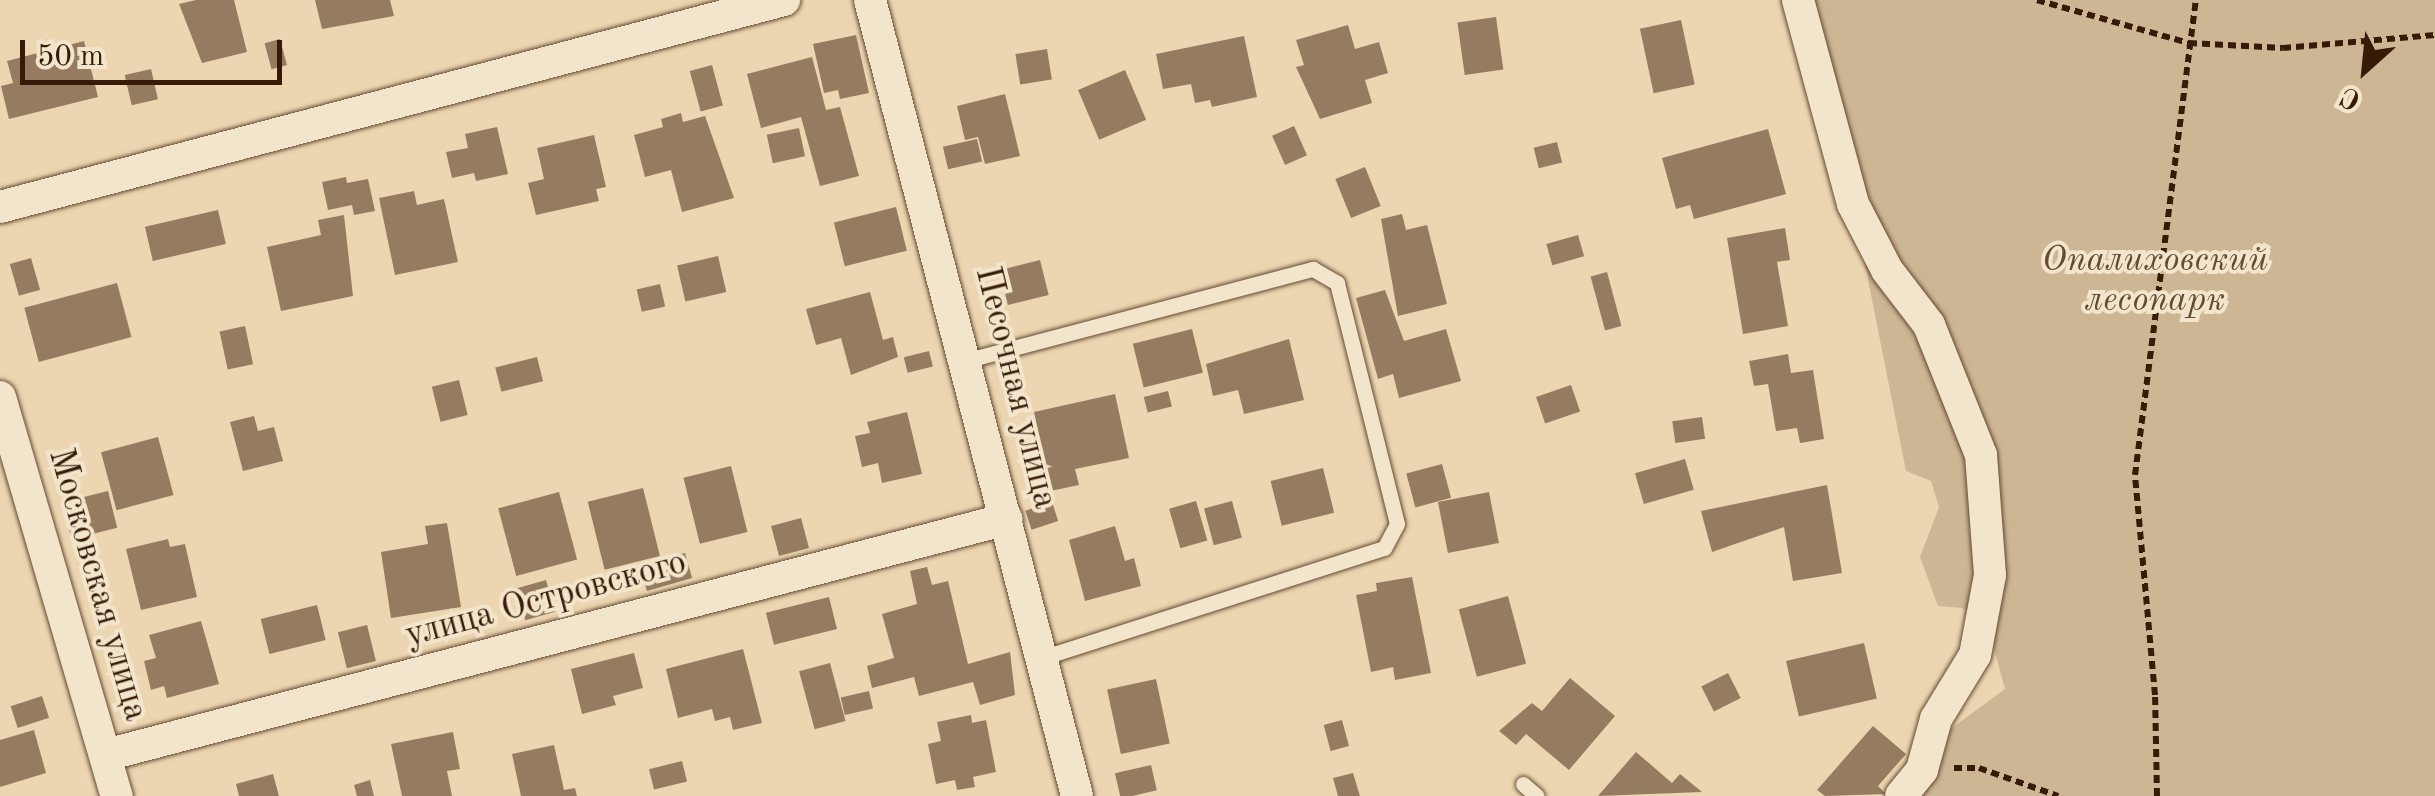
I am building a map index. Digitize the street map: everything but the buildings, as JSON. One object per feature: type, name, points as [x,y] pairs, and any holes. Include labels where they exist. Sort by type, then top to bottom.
[{"type":"street","points":[[0,207],[784,0]]},
{"type":"street","name":"Песочная улица","points":[[870,0],[968,360],[1078,796]]},
{"type":"street","points":[[1798,0],[1853,204],[1887,270],[1928,325],[1981,454],[1990,575],[1975,655],[1936,719],[1922,770],[1901,796]]},
{"type":"street","name":"Московская улица","points":[[0,398],[117,796]]},
{"type":"street","name":"улица Островского","points":[[106,755],[1007,519]]},
{"type":"lane","points":[[968,360],[1314,269],[1337,283],[1397,524],[1384,548],[1044,657]]},
{"type":"lane","points":[[1522,784],[1536,796]]},
{"type":"path","points":[[2037,0],[2189,43],[2282,48],[2435,35]]},
{"type":"path","points":[[2157,796],[2155,695],[2135,475],[2196,0]]},
{"type":"path","points":[[1922,770],[1980,768],[2058,796]]},
{"type":"green space","name":"Опалиховский лесопарк","points":[[1798,0],[2435,0],[2435,796],[1914,796],[1945,733],[2005,689],[1987,623],[1962,608],[1938,606],[1920,557],[1939,507],[1931,481],[1906,471],[1853,204]]}]
